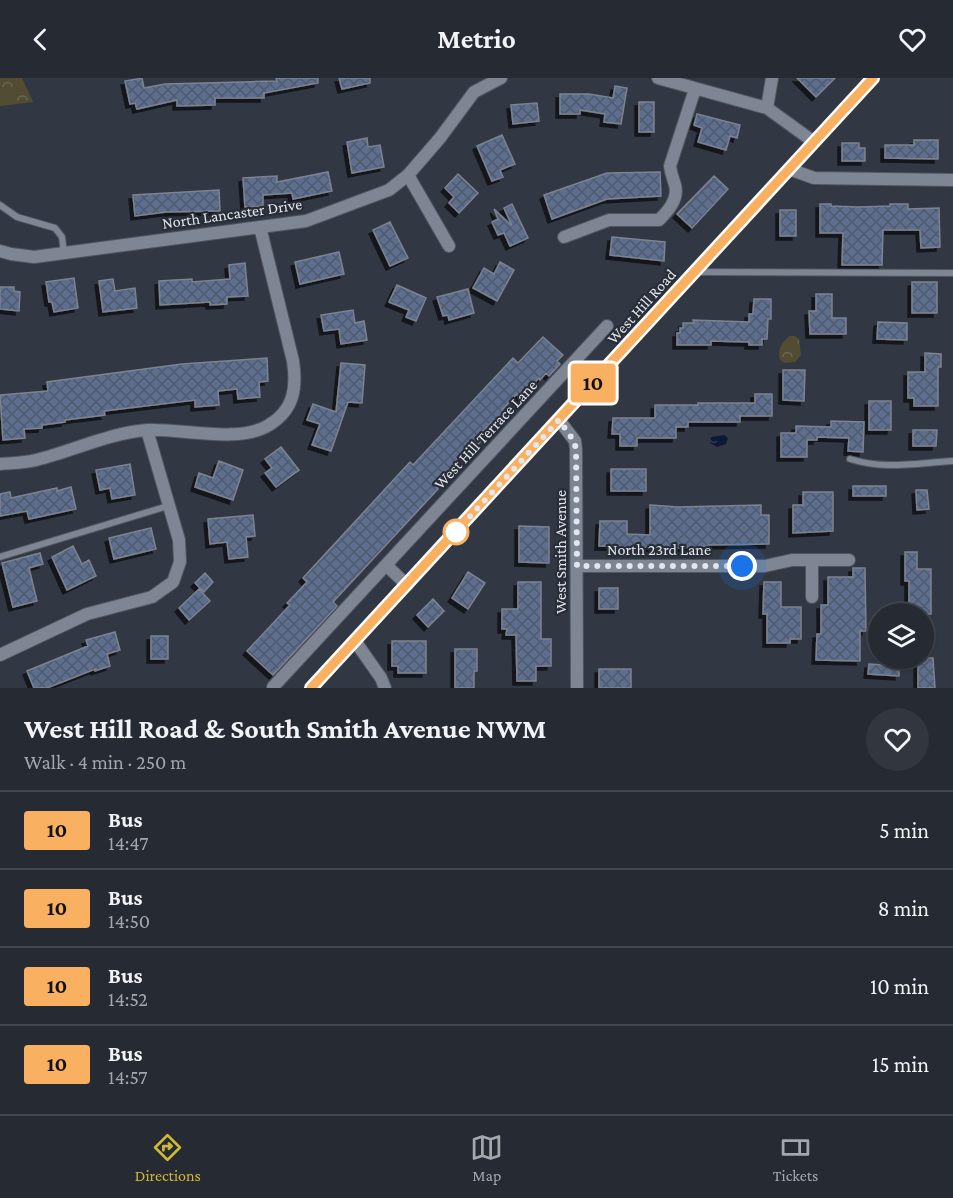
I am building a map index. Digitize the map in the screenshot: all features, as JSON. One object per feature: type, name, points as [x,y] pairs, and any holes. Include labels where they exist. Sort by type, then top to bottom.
[{"type":"street","name":"North Lancaster Drive","points":[[0,250],[34,257],[306,220],[389,189],[408,175],[440,138],[474,92],[501,78]]},
{"type":"street","points":[[658,78],[767,108],[814,142]]},
{"type":"street","points":[[767,108],[772,78]]},
{"type":"street","name":"West Hill Road","points":[[311,688],[873,78]]},
{"type":"street","points":[[564,237],[609,220],[659,220],[669,209],[676,197],[676,186],[671,176],[670,166],[695,89]]},
{"type":"street","points":[[789,169],[814,178],[953,180]]},
{"type":"street","points":[[408,175],[449,246]]},
{"type":"street","points":[[0,464],[34,461],[121,435],[147,430],[223,434],[251,431],[269,425],[291,402],[296,382],[293,361],[260,227]]},
{"type":"street","name":"West Hill Terrace Lane","points":[[273,687],[607,326]]},
{"type":"street","name":"West Smith Avenue","points":[[559,420],[574,441],[576,449],[577,688]]},
{"type":"street","points":[[0,655],[87,614],[152,597],[173,582],[180,562],[179,540],[147,430]]},
{"type":"street","name":"North 23rd Lane","points":[[577,566],[765,566],[792,560],[849,560]]},
{"type":"street","points":[[812,560],[812,597]]},
{"type":"street","points":[[386,565],[406,585]]},
{"type":"street","points":[[355,641],[386,688]]},
{"type":"lane","points":[[0,205],[17,217],[55,228],[62,237],[64,254]]},
{"type":"lane","points":[[694,272],[953,273]]},
{"type":"lane","points":[[849,459],[869,465],[885,466],[953,461]]},
{"type":"lane","points":[[0,557],[169,506]]},
{"type":"green space","points":[[0,78],[22,78],[33,102],[0,106]]},
{"type":"green space","points":[[790,336],[799,339],[801,355],[795,362],[785,363],[780,360],[780,349]]},
{"type":"water","points":[[724,435],[728,438],[726,444],[717,447],[710,443],[711,437]]},
{"type":"building","points":[[142,78],[144,88],[165,84],[277,81],[276,78],[318,78],[318,83],[264,93],[264,98],[215,98],[215,105],[177,106],[177,100],[137,109],[135,103],[130,104],[125,81]]},
{"type":"building","points":[[339,78],[370,78],[370,83],[342,89]]},
{"type":"building","points":[[797,78],[835,78],[816,97]]},
{"type":"building","points":[[615,86],[627,88],[621,124],[604,122],[605,114],[580,110],[580,114],[560,114],[560,94],[589,94],[613,98]]},
{"type":"building","points":[[639,102],[654,102],[654,132],[639,132]]},
{"type":"building","points":[[537,103],[539,121],[513,124],[511,105]]},
{"type":"building","points":[[697,114],[740,125],[737,138],[730,136],[726,150],[698,142],[702,128],[694,125]]},
{"type":"building","points":[[502,135],[515,164],[500,170],[503,177],[492,181],[477,146]]},
{"type":"building","points":[[367,138],[368,147],[380,145],[384,167],[352,173],[347,142]]},
{"type":"building","points":[[914,140],[938,140],[938,159],[885,158],[885,145],[914,145]]},
{"type":"building","points":[[842,143],[859,143],[859,148],[865,148],[865,161],[842,161]]},
{"type":"building","points":[[328,172],[332,191],[293,199],[292,193],[263,195],[263,206],[245,207],[243,178],[277,176],[277,182]]},
{"type":"building","points":[[660,172],[661,196],[607,199],[552,219],[544,195],[607,173]]},
{"type":"building","points":[[458,174],[478,193],[459,213],[449,203],[454,197],[445,188]]},
{"type":"building","points":[[714,176],[728,189],[692,228],[677,214]]},
{"type":"building","points":[[219,190],[220,211],[166,212],[135,216],[133,195]]},
{"type":"building","points":[[512,204],[528,238],[510,246],[504,233],[498,235],[492,222],[498,219],[494,209],[512,226],[504,208]]},
{"type":"building","points":[[820,204],[858,207],[908,204],[908,209],[939,208],[940,247],[921,248],[920,230],[883,230],[882,265],[842,265],[843,233],[820,233]]},
{"type":"building","points":[[780,210],[796,210],[796,236],[780,236]]},
{"type":"building","points":[[390,222],[408,258],[390,266],[373,230]]},
{"type":"building","points":[[612,237],[665,242],[664,261],[610,255]]},
{"type":"building","points":[[339,252],[344,274],[300,284],[295,262]]},
{"type":"building","points":[[500,262],[514,270],[497,301],[473,288],[484,268],[494,274]]},
{"type":"building","points":[[245,263],[248,296],[227,297],[227,304],[210,305],[210,302],[160,305],[159,281],[192,279],[192,282],[230,279],[229,265]]},
{"type":"building","points":[[74,278],[78,308],[54,312],[52,302],[49,302],[46,282]]},
{"type":"building","points":[[113,279],[115,291],[135,288],[137,308],[103,312],[99,281]]},
{"type":"building","points":[[912,282],[937,282],[937,313],[912,313]]},
{"type":"building","points":[[397,285],[426,298],[416,321],[406,317],[409,310],[389,302]]},
{"type":"building","points":[[0,287],[14,287],[14,291],[20,292],[19,311],[0,309]]},
{"type":"building","points":[[468,289],[474,313],[449,320],[448,315],[443,316],[437,297]]},
{"type":"building","points":[[816,294],[832,294],[832,318],[846,318],[846,334],[810,334],[809,311],[816,311]]},
{"type":"building","points":[[754,299],[771,299],[771,319],[768,319],[767,339],[762,339],[762,345],[749,345],[749,342],[711,341],[711,345],[677,345],[677,333],[680,333],[680,328],[683,328],[683,323],[694,323],[693,320],[749,322],[749,314],[753,314]]},
{"type":"building","points":[[353,310],[355,323],[364,321],[367,340],[341,344],[339,329],[324,331],[321,315]]},
{"type":"building","points":[[878,322],[907,323],[907,340],[877,339]]},
{"type":"building","points":[[543,337],[563,355],[557,361],[560,364],[549,376],[546,373],[540,380],[539,378],[520,398],[517,394],[502,410],[506,413],[495,425],[492,422],[477,437],[481,441],[470,453],[466,449],[453,464],[456,467],[438,489],[333,602],[337,606],[273,675],[247,651],[290,605],[287,603],[307,582],[303,578],[410,462],[413,465],[513,358],[518,363]]},
{"type":"building","points":[[925,353],[941,354],[941,367],[938,367],[938,406],[914,406],[914,398],[908,398],[908,372],[925,372]]},
{"type":"building","points":[[267,358],[268,381],[259,382],[260,397],[238,399],[237,389],[218,391],[219,405],[195,407],[195,400],[104,411],[105,415],[65,420],[65,422],[42,425],[42,428],[24,429],[25,438],[3,440],[0,395],[48,391],[47,382],[182,364]]},
{"type":"building","points":[[341,363],[365,365],[362,403],[348,402],[331,451],[312,445],[320,424],[307,420],[313,404],[336,412]]},
{"type":"building","points":[[783,370],[805,370],[804,401],[783,400]]},
{"type":"building","points":[[755,394],[772,394],[772,416],[740,416],[740,422],[688,422],[688,427],[676,427],[676,438],[637,438],[637,446],[620,446],[620,434],[612,434],[613,418],[655,418],[655,405],[755,403]]},
{"type":"building","points":[[869,401],[891,401],[891,430],[869,430]]},
{"type":"building","points":[[831,421],[864,422],[863,452],[848,451],[849,438],[817,437],[817,440],[807,440],[807,457],[781,457],[781,433],[796,433],[796,426],[831,427]]},
{"type":"building","points":[[913,430],[937,430],[936,446],[913,446]]},
{"type":"building","points":[[281,447],[299,470],[276,487],[265,473],[272,468],[265,459]]},
{"type":"building","points":[[219,461],[243,470],[233,500],[195,487],[199,473],[213,478]]},
{"type":"building","points":[[130,464],[135,495],[112,499],[110,488],[100,490],[96,470]]},
{"type":"building","points":[[611,469],[646,469],[646,491],[611,491]]},
{"type":"building","points":[[853,486],[886,486],[886,496],[853,496]]},
{"type":"building","points":[[71,487],[76,509],[29,519],[27,511],[0,516],[0,494],[10,492],[11,498]]},
{"type":"building","points":[[916,490],[927,490],[929,509],[917,510]]},
{"type":"building","points":[[803,492],[833,492],[833,531],[793,533],[793,505],[803,505]]},
{"type":"building","points":[[650,505],[678,507],[761,505],[761,515],[769,515],[769,544],[677,548],[599,546],[600,521],[627,521],[627,534],[650,535]]},
{"type":"building","points":[[253,515],[255,536],[246,537],[248,557],[229,559],[227,542],[210,544],[208,519]]},
{"type":"building","points":[[519,526],[549,527],[549,563],[519,562]]},
{"type":"building","points":[[151,528],[156,549],[114,559],[109,538]]},
{"type":"building","points":[[73,546],[82,564],[89,560],[96,576],[67,590],[52,557]]},
{"type":"building","points":[[905,552],[917,552],[917,569],[931,569],[931,603],[909,603],[909,581],[905,581]]},
{"type":"building","points":[[40,553],[43,564],[29,568],[37,601],[13,607],[2,563]]},
{"type":"building","points":[[853,568],[865,568],[866,631],[860,631],[860,661],[816,660],[817,634],[821,634],[821,605],[828,605],[828,577],[853,577]]},
{"type":"building","points":[[468,572],[485,583],[468,609],[452,598]]},
{"type":"building","points":[[205,573],[213,582],[204,592],[195,583]]},
{"type":"building","points":[[518,582],[541,582],[541,639],[551,639],[551,666],[536,666],[536,681],[517,681],[516,635],[506,635],[507,629],[502,629],[502,609],[518,609]]},
{"type":"building","points":[[764,582],[781,582],[781,607],[801,607],[801,639],[790,639],[790,643],[767,643],[767,614],[763,614]]},
{"type":"building","points":[[599,588],[618,588],[618,609],[599,609]]},
{"type":"building","points":[[199,589],[210,601],[189,620],[179,608]]},
{"type":"building","points":[[433,599],[444,611],[428,627],[417,615]]},
{"type":"building","points":[[115,632],[120,650],[107,654],[110,666],[95,671],[95,669],[47,688],[34,688],[27,671],[88,646],[86,640]]},
{"type":"building","points":[[151,636],[168,636],[168,659],[151,659]]},
{"type":"building","points":[[392,641],[426,641],[426,673],[398,673],[398,666],[392,666]]},
{"type":"building","points":[[455,649],[477,649],[474,688],[455,688]]},
{"type":"building","points":[[599,669],[631,669],[631,688],[599,688]]},
{"type":"building","points":[[868,669],[899,669],[899,676],[868,674]]},
{"type":"building","points":[[918,669],[934,669],[935,688],[918,688]]},
{"type":"bus line","name":"10","points":[[311,688],[873,78]]},
{"type":"route","points":[[456,532],[452,536],[559,420],[574,441],[576,449],[577,566],[742,566]]}]
